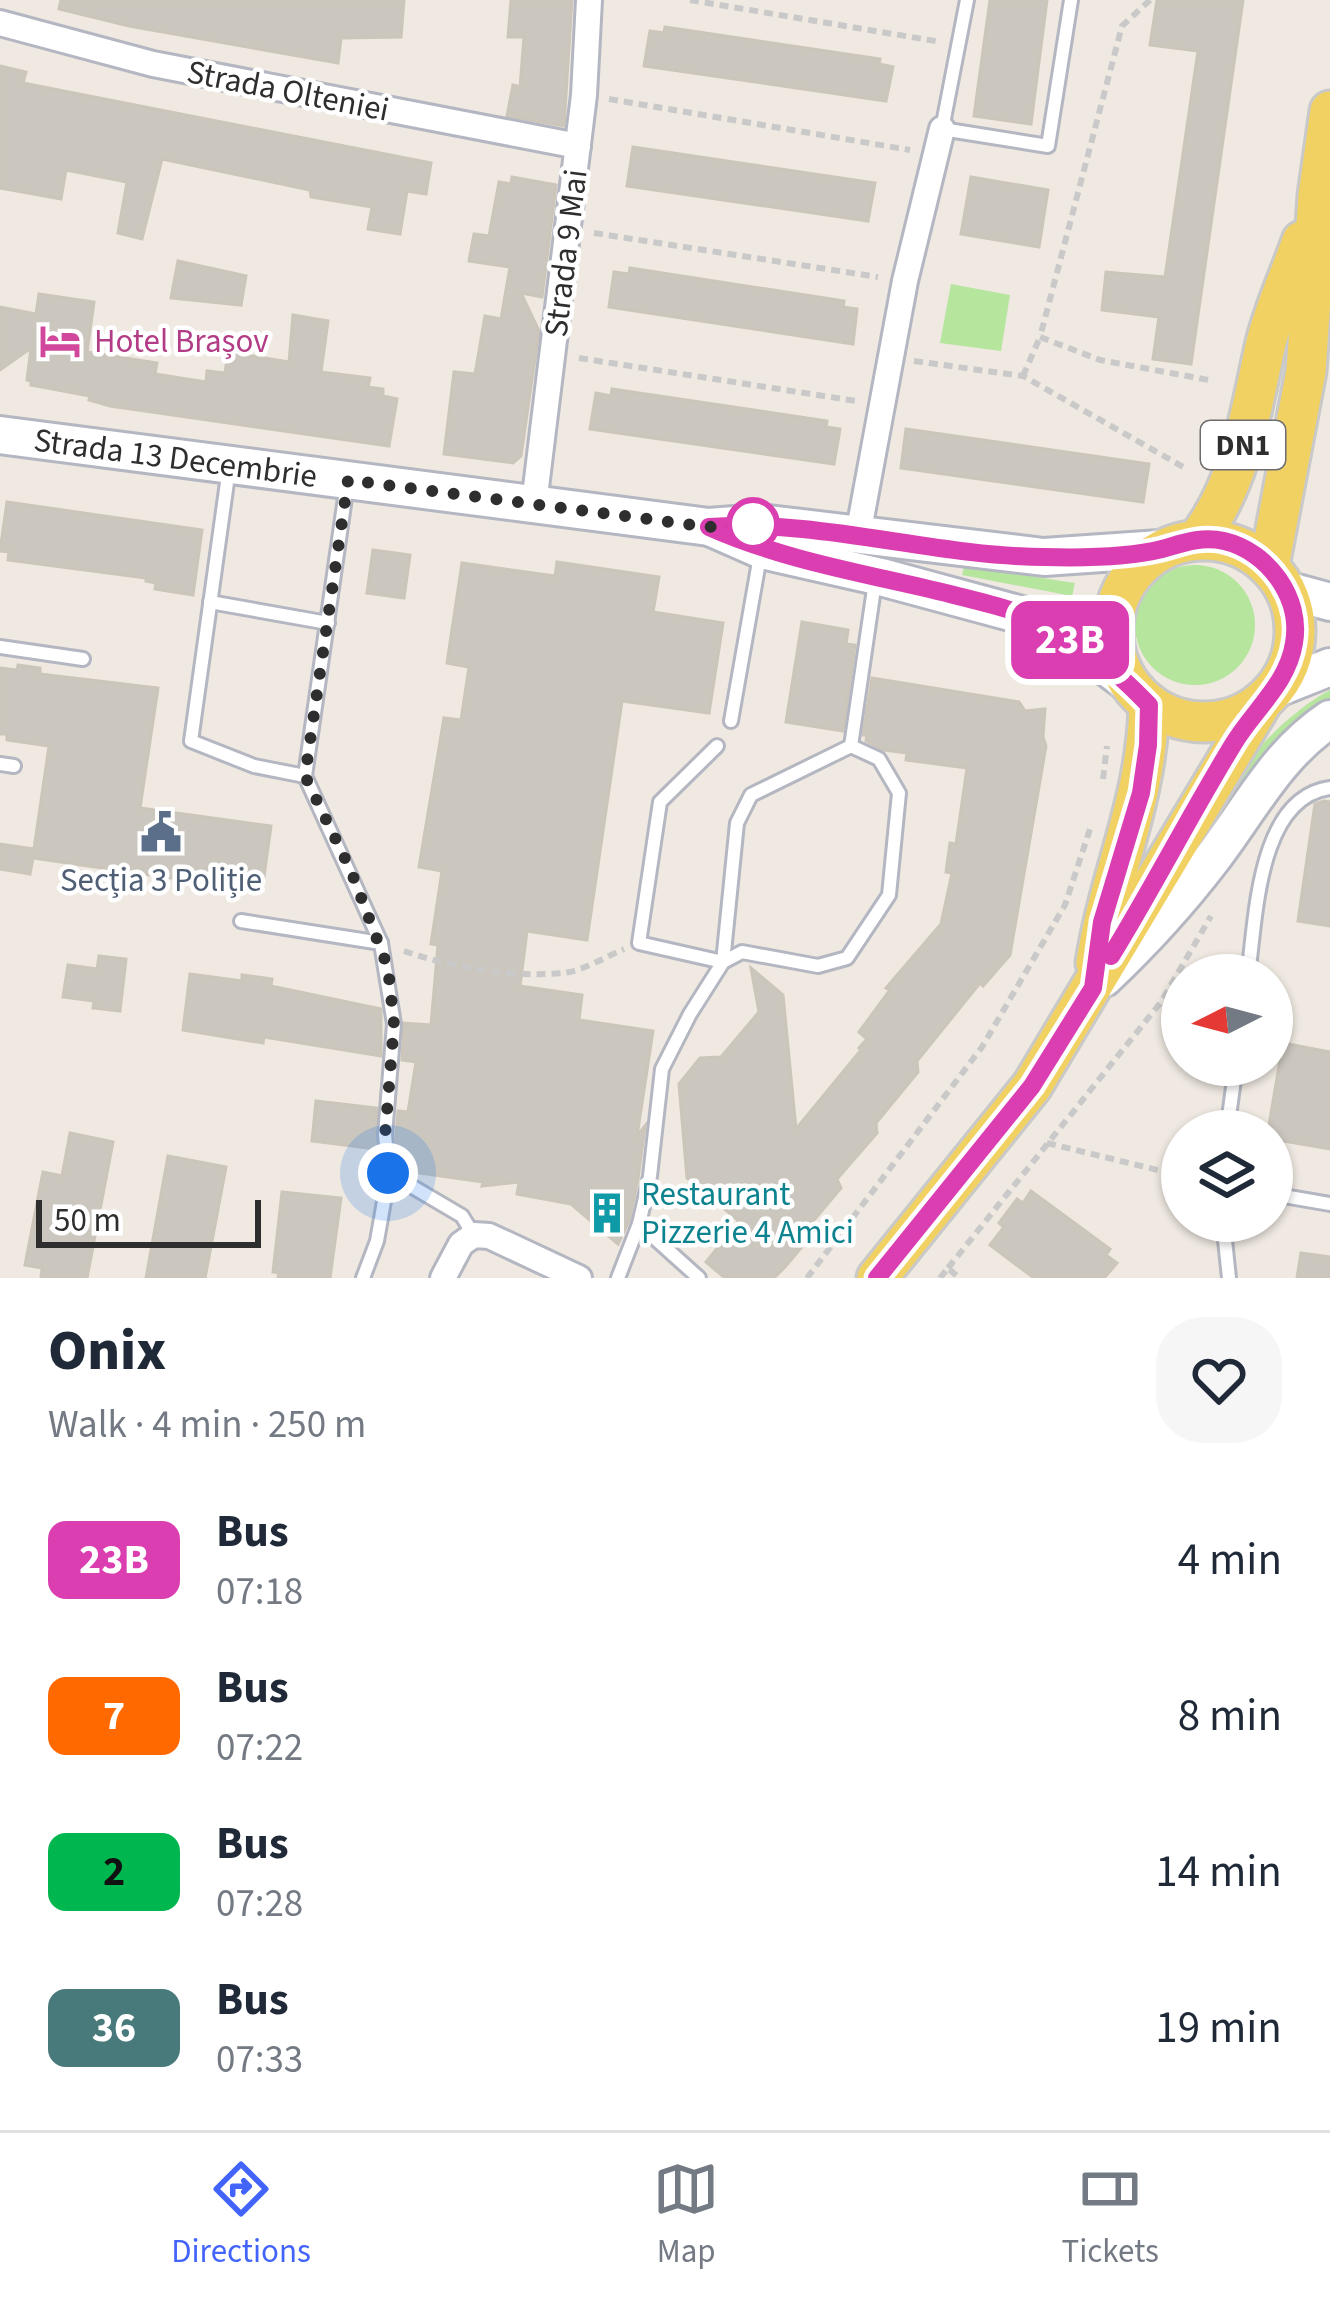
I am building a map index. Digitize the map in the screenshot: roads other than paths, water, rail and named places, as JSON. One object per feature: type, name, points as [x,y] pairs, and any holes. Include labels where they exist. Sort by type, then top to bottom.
[{"type":"main road","name":"DN1","points":[[877,1278],[1032,1086],[1288,666],[1295,641],[1294,615],[1278,578],[1306,371],[1318,196],[1330,111]]},
{"type":"main road","name":"DN1","points":[[1093,988],[1102,922],[1141,793],[1148,745],[1139,694],[1115,655],[1112,624],[1119,594],[1136,568],[1179,544],[1221,508],[1249,430],[1266,343],[1318,196]]},
{"type":"main road","name":"Strada 13 Decembrie","points":[[0,435],[709,527],[760,523],[1044,557],[1179,544]]},
{"type":"main road","name":"Strada 13 Decembrie","points":[[709,527],[762,550],[1029,617],[1058,630],[1139,694]]},
{"type":"main road","points":[[1179,544],[1224,541],[1248,550],[1278,578],[1330,602]]},
{"type":"main road","points":[[1139,694],[1176,718],[1206,723],[1235,717],[1330,667]]},
{"type":"main road","points":[[1093,988],[1145,940],[1198,876],[1269,776],[1303,739],[1330,719]]},
{"type":"street","name":"Strada 9 Mai","points":[[534,504],[584,95],[589,0]]},
{"type":"street","name":"Strada Olteniei","points":[[0,23],[153,64],[578,146]]},
{"type":"street","points":[[858,536],[905,281],[942,129]]},
{"type":"street","points":[[443,1278],[461,1244],[474,1235],[489,1236],[579,1278]]},
{"type":"lane","points":[[967,0],[942,129],[1048,146],[1071,0]]},
{"type":"lane","points":[[229,464],[191,741],[254,766],[305,776]]},
{"type":"lane","points":[[348,480],[305,776],[380,943],[394,1024],[385,1136],[388,1173],[377,1241],[363,1278]]},
{"type":"lane","points":[[731,721],[762,550]]},
{"type":"lane","points":[[851,746],[875,576]]},
{"type":"lane","points":[[210,602],[328,623]]},
{"type":"lane","points":[[0,647],[83,659]]},
{"type":"lane","points":[[717,746],[660,802],[638,943],[723,962],[742,952],[818,966],[847,958],[889,896],[899,793],[879,760],[851,746]]},
{"type":"lane","points":[[618,1278],[639,1224],[650,1176],[662,1070],[723,962],[736,823],[751,795],[851,746]]},
{"type":"lane","points":[[1251,954],[1264,857],[1288,812],[1330,788]]},
{"type":"lane","points":[[241,921],[380,943]]},
{"type":"lane","points":[[388,1173],[462,1216],[474,1235]]},
{"type":"lane","points":[[1293,1198],[1330,1204]]},
{"type":"lane","points":[[639,1224],[699,1278]]},
{"type":"lane","points":[[1225,1242],[1229,1278]]},
{"type":"place","name":"Hotel Brașov","points":[[60,341]]},
{"type":"place","name":"Secția 3 Poliție","points":[[161,832]]},
{"type":"place","name":"Restaurant Pizzerie 4 Amici","points":[[607,1213]]}]
